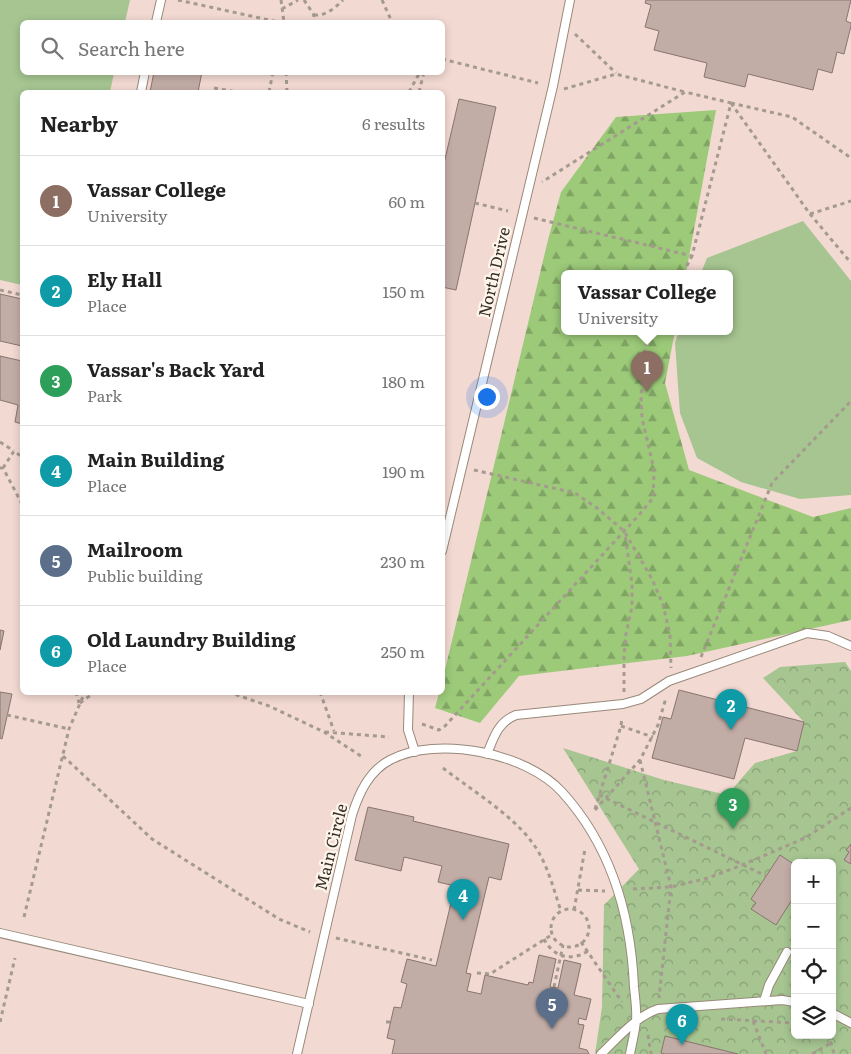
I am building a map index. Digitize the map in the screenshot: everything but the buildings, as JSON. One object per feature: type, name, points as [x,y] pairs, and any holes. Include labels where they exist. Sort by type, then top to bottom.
[{"type":"lane","points":[[156,20],[161,0]]},
{"type":"lane","name":"North Drive","points":[[445,538],[553,86],[570,0]]},
{"type":"lane","points":[[141,90],[144,75]]},
{"type":"lane","points":[[487,754],[501,724],[508,718],[525,714],[631,702],[650,694],[669,681],[807,633],[828,636],[851,646]]},
{"type":"lane","points":[[409,695],[408,730],[415,752]]},
{"type":"lane","name":"Main Circle","points":[[296,1054],[352,814],[358,796],[375,770],[389,760],[415,752],[447,749],[487,754],[511,760],[533,769],[562,792],[590,829],[606,860],[618,890],[628,927],[633,962],[636,1020],[630,1054]]},
{"type":"lane","points":[[0,933],[308,1004]]},
{"type":"lane","points":[[764,1001],[769,985],[787,952]]},
{"type":"lane","points":[[601,1054],[636,1020],[649,1012],[670,1007],[782,1000],[791,1001]]},
{"type":"lane","points":[[836,1015],[851,1023]]},
{"type":"path","points":[[178,0],[269,20]]},
{"type":"path","points":[[281,0],[284,20]]},
{"type":"path","points":[[282,9],[298,0]]},
{"type":"path","points":[[304,0],[314,15]]},
{"type":"path","points":[[314,15],[326,13],[343,0]]},
{"type":"path","points":[[382,0],[391,20]]},
{"type":"path","points":[[312,20],[314,15]]},
{"type":"path","points":[[565,24],[616,74],[731,103],[792,116],[851,158]]},
{"type":"path","points":[[445,60],[538,83]]},
{"type":"path","points":[[563,89],[616,74]]},
{"type":"path","points":[[268,90],[272,75]]},
{"type":"path","points":[[286,75],[287,90]]},
{"type":"path","points":[[410,90],[418,75]]},
{"type":"path","points":[[420,90],[423,75]]},
{"type":"path","points":[[214,88],[226,90]]},
{"type":"path","points":[[542,183],[685,92]]},
{"type":"path","points":[[731,103],[810,214],[851,263]]},
{"type":"path","points":[[685,270],[692,256],[731,103]]},
{"type":"path","points":[[810,214],[851,201]]},
{"type":"path","points":[[475,204],[508,211]]},
{"type":"path","points":[[534,218],[692,256]]},
{"type":"path","points":[[0,290],[20,295]]},
{"type":"path","points":[[422,724],[438,730],[445,726],[653,498],[654,473],[642,418],[641,400],[643,357],[649,335]]},
{"type":"path","points":[[694,672],[772,483],[851,401]]},
{"type":"path","points":[[0,442],[20,456]]},
{"type":"path","points":[[14,451],[2,468],[20,500]]},
{"type":"path","points":[[473,470],[575,493],[597,508],[624,531],[652,578],[663,605],[670,635],[671,669]]},
{"type":"path","points":[[624,531],[632,584],[632,607],[626,634],[624,657],[624,694]]},
{"type":"path","points":[[622,715],[621,726],[595,810],[640,760],[653,737],[663,711],[667,692]]},
{"type":"path","points":[[77,695],[79,704]]},
{"type":"path","points":[[24,917],[69,729],[84,695]]},
{"type":"path","points":[[79,704],[91,695]]},
{"type":"path","points":[[237,695],[269,706],[324,732],[364,758]]},
{"type":"path","points":[[321,695],[334,732]]},
{"type":"path","points":[[7,715],[69,729]]},
{"type":"path","points":[[621,726],[653,737]]},
{"type":"path","points":[[324,732],[389,737]]},
{"type":"path","points":[[63,756],[152,838],[279,919],[310,932]]},
{"type":"path","points":[[640,760],[671,887],[659,998]]},
{"type":"path","points":[[442,768],[503,813],[531,840],[544,863],[561,911]]},
{"type":"path","points":[[599,795],[766,876]]},
{"type":"path","points":[[633,889],[671,887],[708,878],[805,838],[851,808]]},
{"type":"path","points":[[574,910],[587,841]]},
{"type":"path","points":[[578,890],[607,891]]},
{"type":"path","points":[[566,909],[582,913],[588,922],[588,934],[581,942],[573,946],[563,945],[552,934],[552,921],[561,911],[566,909]]},
{"type":"path","points":[[477,973],[490,974],[552,934]]},
{"type":"path","points":[[335,937],[432,960]]},
{"type":"path","points":[[544,939],[551,949],[561,956],[575,957],[588,951]]},
{"type":"path","points":[[581,942],[626,1007]]},
{"type":"path","points":[[554,987],[563,945]]},
{"type":"path","points":[[0,1022],[14,958]]},
{"type":"path","points":[[725,1019],[791,1023]]},
{"type":"path","points":[[753,1021],[766,1054]]},
{"type":"path","points":[[648,1036],[651,1054]]},
{"type":"path","points":[[828,1039],[834,1054]]},
{"type":"path","points":[[812,1054],[831,1043]]},
{"type":"shaded area","points":[[0,0],[851,0],[851,1054],[0,1054]]},
{"type":"green space","points":[[0,0],[130,0],[125,20],[20,20],[20,75],[114,75],[110,90],[20,90],[20,285],[0,280]]},
{"type":"green space","points":[[716,110],[687,270],[561,270],[561,335],[674,335],[665,383],[689,470],[813,517],[851,508],[851,620],[687,656],[519,676],[480,723],[435,708],[438,695],[445,695],[445,670],[561,192],[616,117]]},
{"type":"green space","points":[[803,221],[851,281],[851,495],[800,499],[741,482],[697,458],[680,413],[675,343],[678,335],[733,335],[733,270],[702,270],[707,258]]},
{"type":"green space","points":[[845,662],[851,671],[851,1054],[595,1054],[602,1007],[604,905],[639,869],[563,748],[664,780],[727,795],[755,763],[797,751],[804,722],[763,678],[780,667]]},
{"type":"place","name":"Vassar College","points":[[647,392]]},
{"type":"place","name":"Ely Hall","points":[[731,730]]},
{"type":"place","name":"Vassar's Back Yard","points":[[733,829]]},
{"type":"place","name":"Main Building","points":[[463,920]]},
{"type":"place","name":"Mailroom","points":[[552,1029]]},
{"type":"place","name":"Old Laundry Building","points":[[682,1045]]}]
